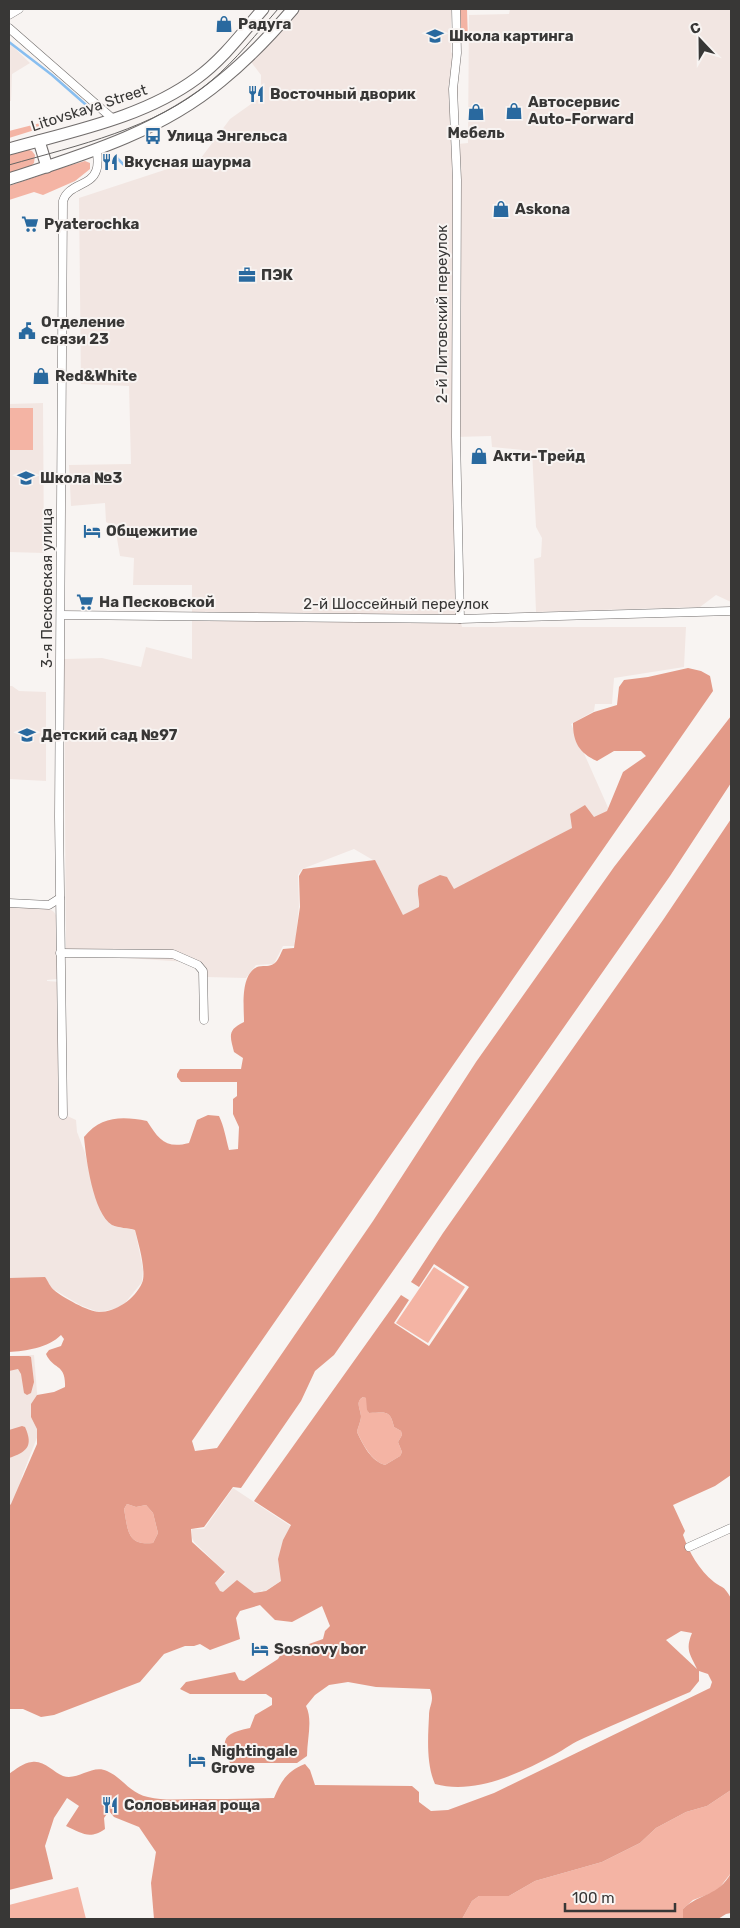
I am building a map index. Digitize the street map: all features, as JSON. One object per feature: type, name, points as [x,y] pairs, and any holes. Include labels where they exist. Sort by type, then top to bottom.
[{"type":"main road","name":"Litovskaya Street","points":[[9,149],[138,110],[167,97],[199,77],[231,47],[264,9]]},
{"type":"main road","points":[[9,179],[97,150],[172,115],[220,83],[248,58],[293,9]]},
{"type":"main road","points":[[39,141],[47,166]]},
{"type":"street","points":[[9,14],[19,9]]},
{"type":"street","name":"2-й Литовский переулок","points":[[456,9],[457,53],[454,89],[457,180],[456,428],[460,619]]},
{"type":"street","points":[[9,28],[113,118]]},
{"type":"street","name":"3-я Песковская улица","points":[[63,1114],[60,898],[63,201],[66,193],[90,179],[96,173],[97,150]]},
{"type":"street","name":"2-й Шоссейный переулок","points":[[61,615],[460,619],[731,611]]},
{"type":"street","points":[[9,903],[49,905],[60,898]]},
{"type":"street","points":[[60,953],[173,954],[198,965],[203,971],[204,1020]]},
{"type":"street","points":[[689,1547],[731,1528]]},
{"type":"shaded area","points":[[293,9],[451,9],[451,52],[458,59],[458,144],[468,143],[469,15],[509,14],[510,9],[731,9],[731,602],[716,595],[700,607],[536,612],[534,559],[541,557],[542,538],[536,527],[532,451],[492,447],[491,436],[456,437],[460,619],[462,627],[686,627],[684,667],[614,678],[612,704],[595,704],[594,711],[571,724],[610,812],[402,922],[373,860],[354,849],[302,869],[298,875],[299,906],[295,946],[283,946],[274,964],[256,965],[246,978],[206,977],[187,962],[66,954],[64,659],[102,658],[141,667],[146,647],[192,659],[192,585],[133,585],[134,558],[120,556],[115,527],[106,522],[105,503],[71,506],[69,465],[131,464],[129,386],[81,384],[79,198],[201,158],[230,119],[261,97],[261,75],[248,58]]},
{"type":"shaded area","points":[[460,9],[467,9],[468,42],[460,42]]},
{"type":"shaded area","points":[[9,43],[30,63],[12,74],[11,101],[9,101]]},
{"type":"shaded area","points":[[52,120],[57,123],[9,138],[9,131]]},
{"type":"shaded area","points":[[26,149],[32,151],[35,155],[34,163],[30,167],[9,174],[9,154]]},
{"type":"shaded area","points":[[85,161],[90,163],[90,169],[75,181],[43,195],[34,192],[9,200],[9,186]]},
{"type":"shaded area","name":"Школа №3","points":[[43,403],[44,553],[9,552],[9,404]]},
{"type":"shaded area","points":[[9,408],[33,408],[33,450],[9,450]]},
{"type":"shaded area","points":[[688,668],[701,671],[710,676],[713,691],[192,1441],[195,1451],[217,1448],[373,1221],[476,1062],[614,867],[731,716],[731,783],[670,876],[334,1355],[315,1371],[301,1401],[241,1488],[233,1487],[204,1527],[191,1529],[192,1542],[225,1572],[215,1583],[220,1591],[223,1592],[237,1580],[254,1593],[266,1591],[281,1581],[278,1559],[283,1540],[291,1525],[254,1501],[401,1295],[409,1300],[394,1323],[429,1346],[469,1287],[434,1264],[419,1287],[411,1282],[443,1233],[663,920],[731,819],[731,1475],[715,1486],[673,1505],[685,1531],[683,1535],[691,1554],[704,1572],[725,1589],[731,1598],[731,1790],[707,1806],[686,1812],[656,1828],[640,1843],[602,1862],[535,1881],[509,1896],[479,1896],[472,1901],[462,1919],[154,1919],[151,1883],[156,1852],[139,1827],[114,1817],[109,1811],[104,1818],[105,1829],[90,1835],[81,1833],[66,1826],[79,1806],[67,1798],[54,1818],[45,1846],[53,1879],[9,1890],[9,1774],[20,1766],[29,1763],[40,1763],[63,1776],[69,1777],[101,1769],[113,1774],[141,1795],[173,1800],[274,1798],[285,1777],[305,1764],[310,1770],[315,1785],[412,1786],[419,1792],[419,1802],[431,1811],[448,1810],[494,1793],[710,1688],[712,1682],[708,1674],[699,1671],[699,1681],[690,1692],[580,1740],[527,1769],[481,1784],[466,1787],[450,1787],[435,1784],[430,1768],[428,1741],[429,1712],[432,1700],[430,1689],[376,1687],[348,1682],[329,1685],[315,1695],[306,1706],[309,1717],[307,1756],[297,1763],[230,1763],[225,1748],[226,1738],[235,1732],[250,1728],[255,1715],[272,1705],[272,1698],[266,1694],[190,1694],[180,1689],[186,1682],[235,1672],[239,1680],[244,1681],[278,1659],[281,1654],[323,1639],[325,1631],[330,1626],[322,1606],[292,1622],[275,1620],[260,1605],[240,1611],[236,1618],[240,1639],[210,1650],[200,1644],[185,1646],[164,1654],[140,1682],[54,1715],[41,1717],[23,1709],[9,1709],[9,1506],[37,1444],[37,1429],[31,1417],[31,1404],[37,1395],[54,1392],[65,1387],[65,1379],[61,1370],[52,1363],[46,1354],[49,1350],[61,1346],[64,1339],[61,1335],[43,1346],[29,1350],[9,1352],[9,1278],[45,1277],[53,1289],[63,1296],[82,1307],[99,1312],[112,1310],[124,1304],[139,1289],[143,1278],[142,1257],[135,1230],[112,1225],[105,1219],[95,1198],[84,1137],[105,1121],[129,1118],[147,1121],[159,1138],[169,1144],[181,1145],[189,1143],[197,1120],[208,1115],[219,1116],[229,1150],[238,1149],[239,1127],[233,1114],[233,1099],[237,1096],[237,1082],[181,1082],[177,1074],[180,1069],[241,1069],[243,1058],[234,1052],[231,1034],[235,1028],[244,1022],[245,984],[252,971],[257,967],[272,965],[277,961],[283,949],[294,948],[300,907],[299,876],[303,869],[375,860],[403,915],[419,907],[419,885],[440,875],[447,877],[454,889],[572,828],[570,814],[585,805],[594,817],[607,811],[623,772],[646,756],[641,751],[614,751],[597,761],[578,746],[574,736],[573,723],[594,712],[617,705],[619,687],[624,680]],"holes":[[[363,1397],[366,1398],[369,1413],[386,1413],[391,1417],[394,1427],[401,1431],[402,1435],[398,1442],[402,1452],[400,1456],[385,1465],[372,1456],[357,1432],[361,1420],[359,1401]],[[127,1504],[136,1507],[146,1505],[153,1513],[158,1533],[153,1543],[138,1542],[133,1539],[128,1530],[124,1509]],[[681,1631],[692,1633],[689,1644],[690,1656],[697,1669],[666,1640]]]},
{"type":"shaded area","name":"Детский сад №97","points":[[9,686],[19,691],[46,692],[46,781],[9,779]]},
{"type":"shaded area","points":[[9,907],[48,908],[57,917],[57,979],[47,981],[61,982],[63,1114],[76,1120],[77,1132],[85,1153],[93,1187],[113,1226],[135,1230],[143,1269],[142,1282],[125,1303],[115,1309],[98,1312],[80,1305],[53,1289],[9,1278]]},
{"type":"shaded area","points":[[434,1267],[465,1287],[428,1343],[396,1323]]},
{"type":"shaded area","points":[[34,1355],[40,1430],[22,1476],[9,1550],[9,1356]]},
{"type":"shaded area","points":[[9,1356],[31,1357],[34,1382],[31,1393],[27,1395],[24,1393],[21,1374],[18,1369],[9,1371]]},
{"type":"shaded area","points":[[363,1397],[367,1398],[369,1413],[386,1413],[391,1417],[394,1427],[401,1431],[402,1435],[398,1442],[402,1452],[400,1456],[385,1465],[372,1456],[357,1432],[361,1420],[359,1401]]},
{"type":"shaded area","points":[[22,1426],[25,1427],[28,1434],[27,1448],[9,1458],[9,1430]]},
{"type":"shaded area","points":[[233,1488],[292,1527],[282,1580],[253,1597],[222,1593],[214,1584],[226,1573],[192,1538],[192,1529],[204,1529]]},
{"type":"shaded area","points":[[127,1504],[136,1507],[146,1505],[153,1513],[158,1533],[153,1543],[138,1542],[130,1535],[124,1509]]},
{"type":"shaded area","points":[[731,1790],[731,1873],[717,1891],[693,1900],[683,1909],[683,1919],[462,1919],[472,1901],[479,1896],[509,1896],[535,1881],[602,1862],[640,1843],[656,1828],[686,1812],[707,1806]]},
{"type":"shaded area","points":[[731,1873],[731,1913],[718,1919],[683,1919],[683,1909],[721,1886]]},
{"type":"shaded area","points":[[78,1887],[86,1919],[9,1919],[9,1905]]},
{"type":"waterway","points":[[9,42],[52,75],[93,111]]},
{"type":"waterway","points":[[117,158],[127,168]]},
{"type":"tram line","points":[[9,165],[115,134],[166,112],[189,98],[220,73],[278,9]]},
{"type":"place","name":"Радуга","points":[[224,24]]},
{"type":"place","name":"Школа картинга","points":[[435,36]]},
{"type":"place","name":"Восточный дворик","points":[[256,94]]},
{"type":"place","name":"Автосервис Auto-Forward","points":[[514,111]]},
{"type":"place","name":"Мебель","points":[[476,112]]},
{"type":"place","name":"Улица Энгельса","points":[[153,136]]},
{"type":"place","name":"Вкусная шаурма","points":[[110,162]]},
{"type":"place","name":"Askona","points":[[501,209]]},
{"type":"place","name":"Pyaterochka","points":[[30,224]]},
{"type":"place","name":"ПЭК","points":[[247,275]]},
{"type":"place","name":"Отделение связи 23","points":[[27,331]]},
{"type":"place","name":"Red&White","points":[[41,376]]},
{"type":"place","name":"Акти-Трейд","points":[[479,456]]},
{"type":"place","name":"Школа №3","points":[[26,478]]},
{"type":"place","name":"Общежитие","points":[[92,531]]},
{"type":"place","name":"На Песковской","points":[[85,602]]},
{"type":"place","name":"Детский сад №97","points":[[27,735]]},
{"type":"place","name":"Sosnovy bor","points":[[260,1649]]},
{"type":"place","name":"Nightingale Grove","points":[[197,1760]]},
{"type":"place","name":"Соловьиная роща","points":[[110,1805]]}]
